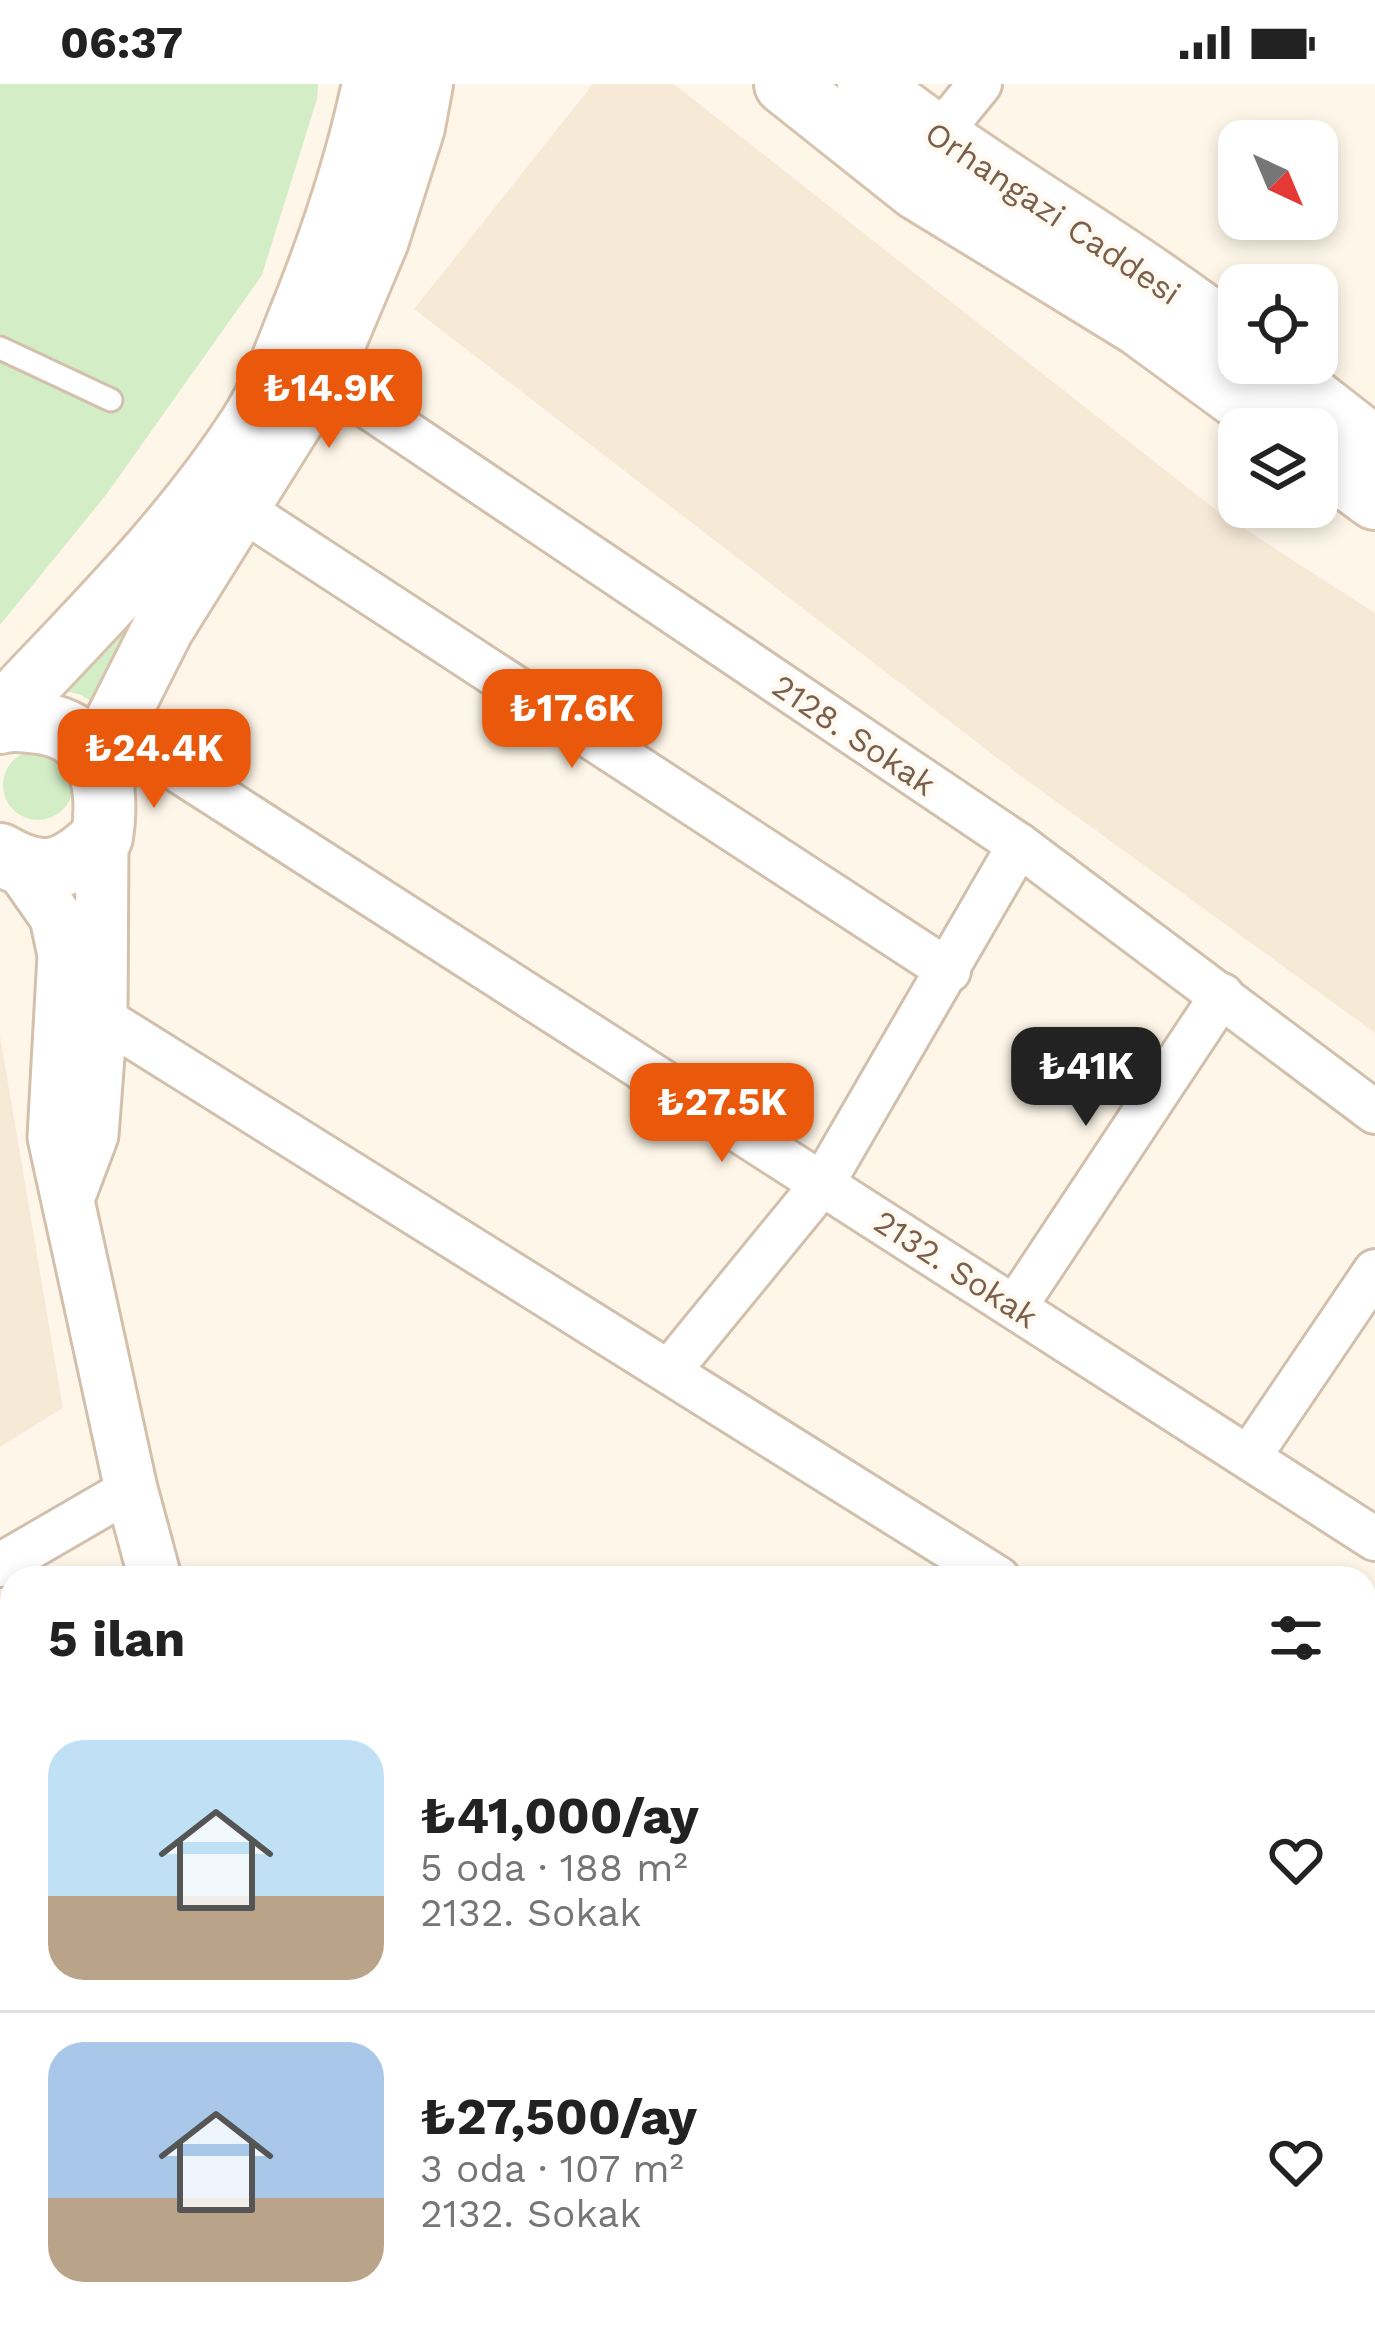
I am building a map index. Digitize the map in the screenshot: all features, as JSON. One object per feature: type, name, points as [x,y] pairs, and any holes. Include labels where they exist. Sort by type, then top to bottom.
[{"type":"main road","points":[[0,720],[162,545],[250,424],[326,253],[358,153],[373,84]]},
{"type":"main road","points":[[11,860],[40,871],[71,865],[163,628],[321,375],[378,239],[414,127],[422,84]]},
{"type":"main road","points":[[785,84],[917,189],[1139,325],[1252,408]]},
{"type":"main road","name":"Orhangazi Caddesi","points":[[868,84],[936,138],[1218,327]]},
{"type":"main road","points":[[1293,384],[1375,448]]},
{"type":"main road","points":[[1338,472],[1375,500]]},
{"type":"main road","points":[[0,720],[53,724],[73,735],[93,751],[106,782]]},
{"type":"street","points":[[936,138],[980,84]]},
{"type":"street","name":"2128. Sokak","points":[[321,375],[1019,845],[1375,1112]]},
{"type":"street","points":[[237,506],[949,971]]},
{"type":"street","name":"2132. Sokak","points":[[106,782],[174,768],[1375,1539]]},
{"type":"street","points":[[69,1196],[92,1136],[101,1017],[106,782]]},
{"type":"street","points":[[670,1370],[823,1183],[1019,845]]},
{"type":"street","points":[[11,860],[56,917],[64,956],[54,1137],[152,1566]]},
{"type":"street","points":[[1015,1306],[1222,995]]},
{"type":"street","points":[[101,1017],[979,1566]]},
{"type":"street","points":[[1249,1457],[1375,1271]]},
{"type":"street","points":[[0,1565],[131,1489]]},
{"type":"lane","points":[[0,348],[111,400]]},
{"type":"shaded area","points":[[593,84],[674,84],[1218,511],[1218,528],[1243,528],[1375,613],[1375,1033],[1018,774],[414,309]]},
{"type":"shaded area","points":[[0,1036],[63,1408],[0,1447]]},
{"type":"green space","points":[[0,84],[318,84],[262,275],[106,495],[0,625]]},
{"type":"green space","points":[[179,555],[102,708],[81,695],[55,688]]},
{"type":"green space","points":[[38,750],[62,761],[73,785],[62,809],[38,820],[14,809],[3,785],[14,761]]}]
